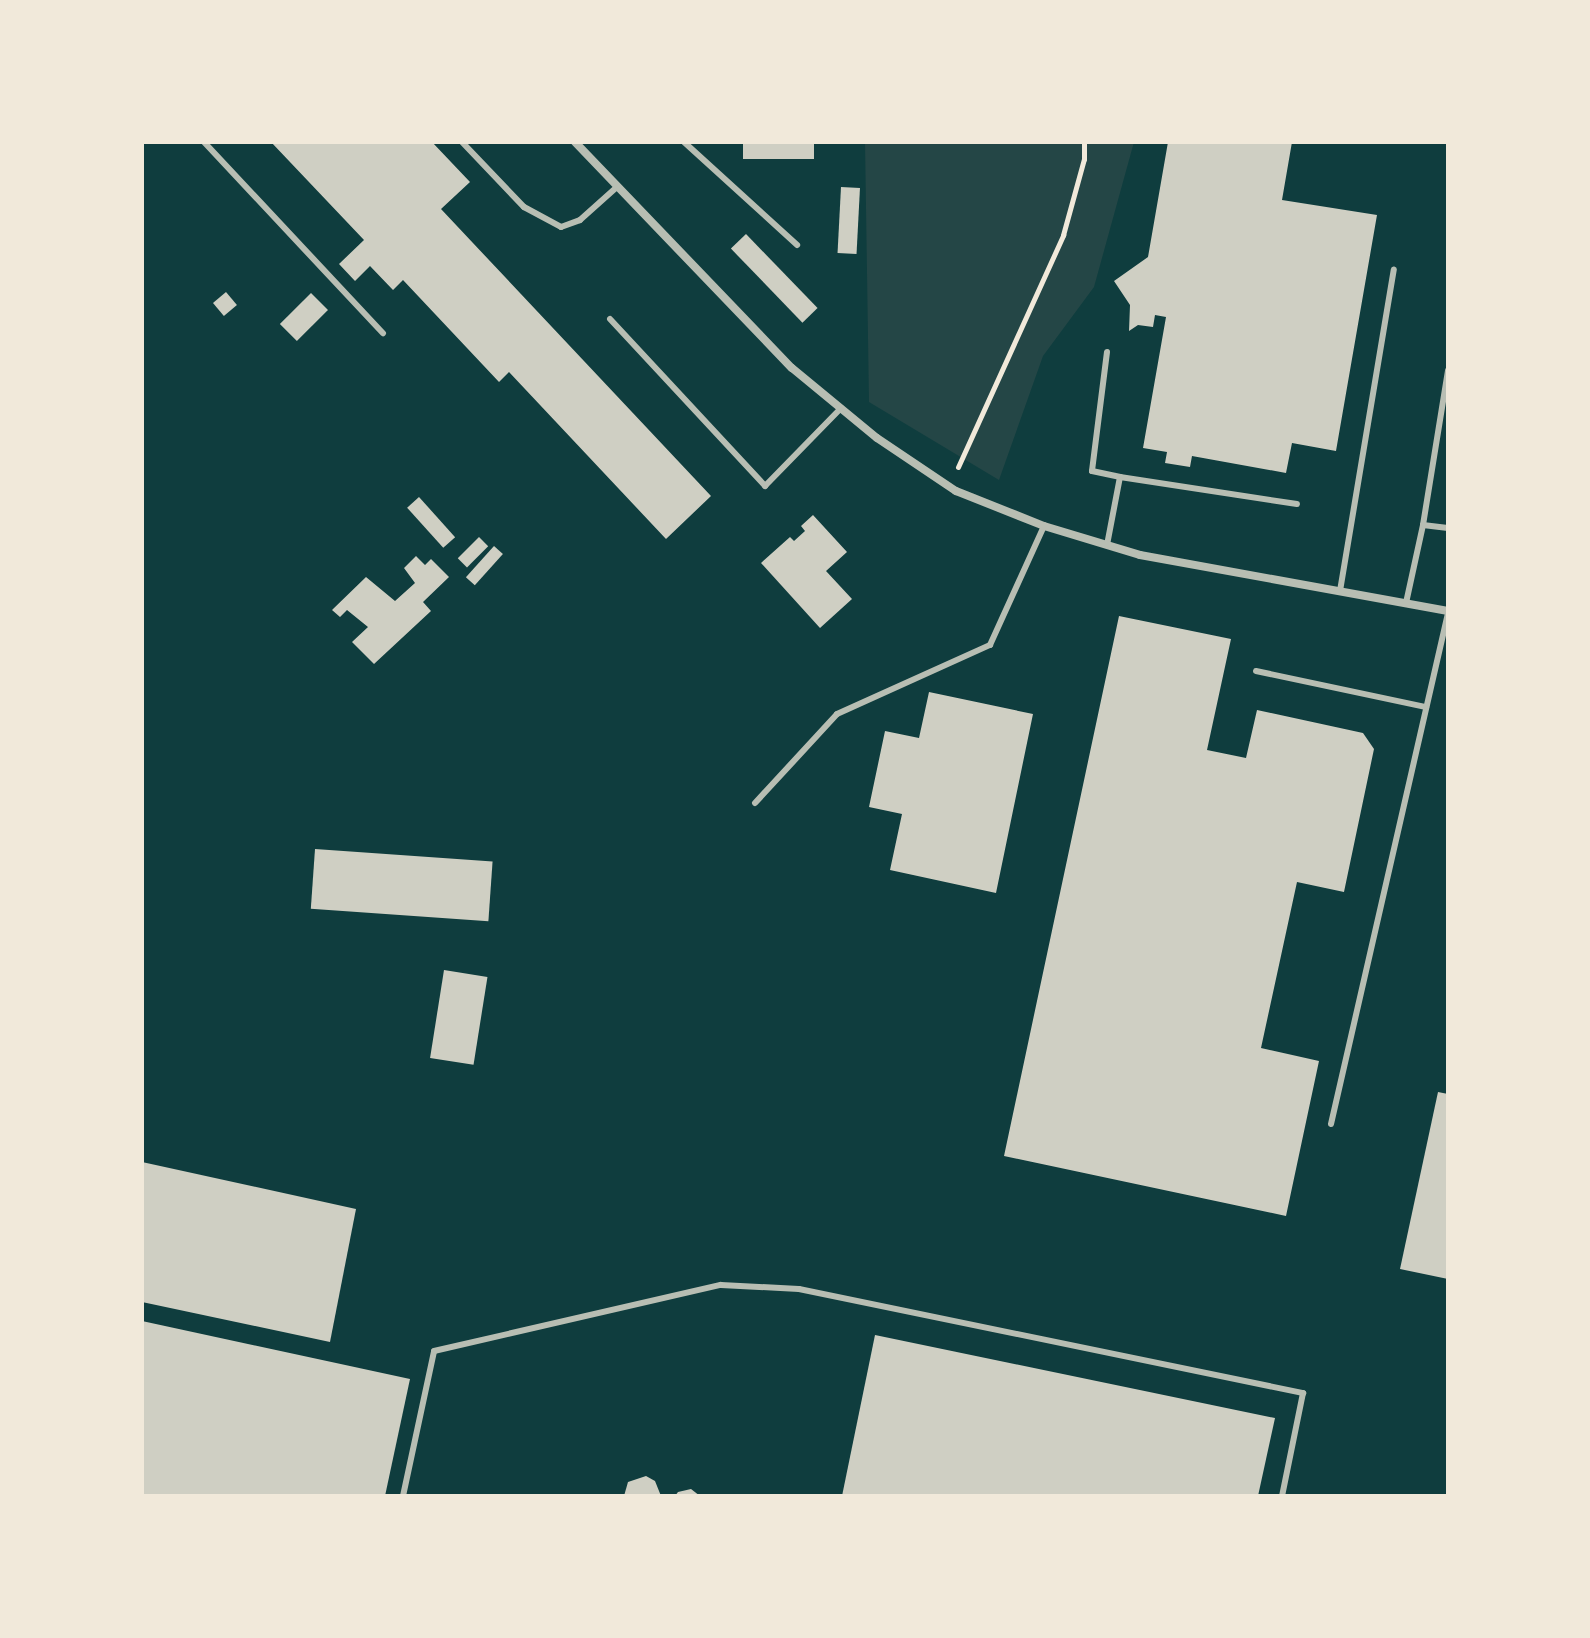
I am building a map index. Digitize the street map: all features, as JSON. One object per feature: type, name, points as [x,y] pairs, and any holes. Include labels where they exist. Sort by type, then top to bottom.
[{"type":"street","points":[[575,142],[792,368],[949,487],[1044,526],[1107,545],[1448,612]]},
{"type":"lane","points":[[204,142],[383,333]]},
{"type":"lane","points":[[462,142],[524,207],[561,227],[580,220],[618,186]]},
{"type":"lane","points":[[684,142],[797,245]]},
{"type":"lane","points":[[1340,591],[1394,270]]},
{"type":"lane","points":[[610,319],[765,486],[841,408]]},
{"type":"lane","points":[[1107,352],[1092,471],[1297,504]]},
{"type":"lane","points":[[1406,603],[1423,525],[1448,370]]},
{"type":"lane","points":[[1107,545],[1120,477]]},
{"type":"lane","points":[[1423,525],[1448,528]]},
{"type":"lane","points":[[755,803],[837,714],[990,645],[1044,526]]},
{"type":"lane","points":[[1331,1124],[1448,612]]},
{"type":"lane","points":[[1256,671],[1426,707]]},
{"type":"lane","points":[[403,1496],[434,1351],[721,1285],[799,1289],[1303,1393],[1282,1496]]},
{"type":"path","points":[[949,487],[1063,235],[1084,159],[1084,142]]},
{"type":"shaded area","points":[[865,142],[1134,142],[1094,287],[1043,356],[999,480],[869,402]]},
{"type":"building","points":[[271,142],[432,142],[470,182],[441,209],[711,496],[666,539],[509,372],[499,382],[403,280],[393,290],[370,266],[355,281],[339,264],[364,240]]},
{"type":"building","points":[[743,142],[814,142],[814,159],[743,159]]},
{"type":"building","points":[[1168,142],[1292,142],[1282,200],[1377,215],[1336,451],[1292,443],[1286,473],[1192,456],[1190,467],[1165,463],[1167,452],[1143,448],[1166,317],[1155,315],[1153,327],[1138,325],[1129,331],[1130,305],[1114,281],[1148,257]]},
{"type":"building","points":[[841,187],[860,188],[857,254],[838,253]]},
{"type":"building","points":[[746,234],[818,308],[802,323],[731,249]]},
{"type":"building","points":[[226,292],[237,305],[224,316],[213,303]]},
{"type":"building","points":[[311,293],[328,310],[297,341],[280,324]]},
{"type":"building","points":[[419,497],[455,537],[443,548],[407,508]]},
{"type":"building","points":[[813,515],[847,552],[826,571],[852,599],[820,628],[761,563],[790,537],[794,541],[805,531],[801,526]]},
{"type":"building","points":[[479,537],[488,546],[467,567],[458,558]]},
{"type":"building","points":[[494,546],[503,554],[475,585],[466,577]]},
{"type":"building","points":[[416,556],[425,565],[431,559],[449,577],[423,602],[431,611],[374,664],[352,642],[368,627],[347,610],[340,617],[332,610],[366,577],[395,601],[415,583],[404,568]]},
{"type":"building","points":[[1119,616],[1231,639],[1207,750],[1246,758],[1257,710],[1363,733],[1374,749],[1344,892],[1297,882],[1261,1048],[1319,1061],[1286,1216],[1004,1156]]},
{"type":"building","points":[[929,692],[1033,714],[996,893],[890,870],[902,814],[869,807],[885,731],[919,738]]},
{"type":"building","points":[[315,849],[493,861],[488,921],[311,909]]},
{"type":"building","points":[[444,970],[487,977],[474,1065],[430,1058]]},
{"type":"building","points":[[1438,1092],[1448,1094],[1448,1279],[1400,1269]]},
{"type":"building","points":[[142,1162],[356,1209],[330,1342],[142,1302]]},
{"type":"building","points":[[142,1321],[410,1379],[385,1496],[142,1496]]},
{"type":"building","points":[[875,1335],[1275,1418],[1258,1496],[842,1496]]},
{"type":"building","points":[[646,1476],[655,1481],[661,1496],[624,1496],[628,1482]]},
{"type":"building","points":[[691,1489],[700,1496],[675,1496],[678,1492]]}]
